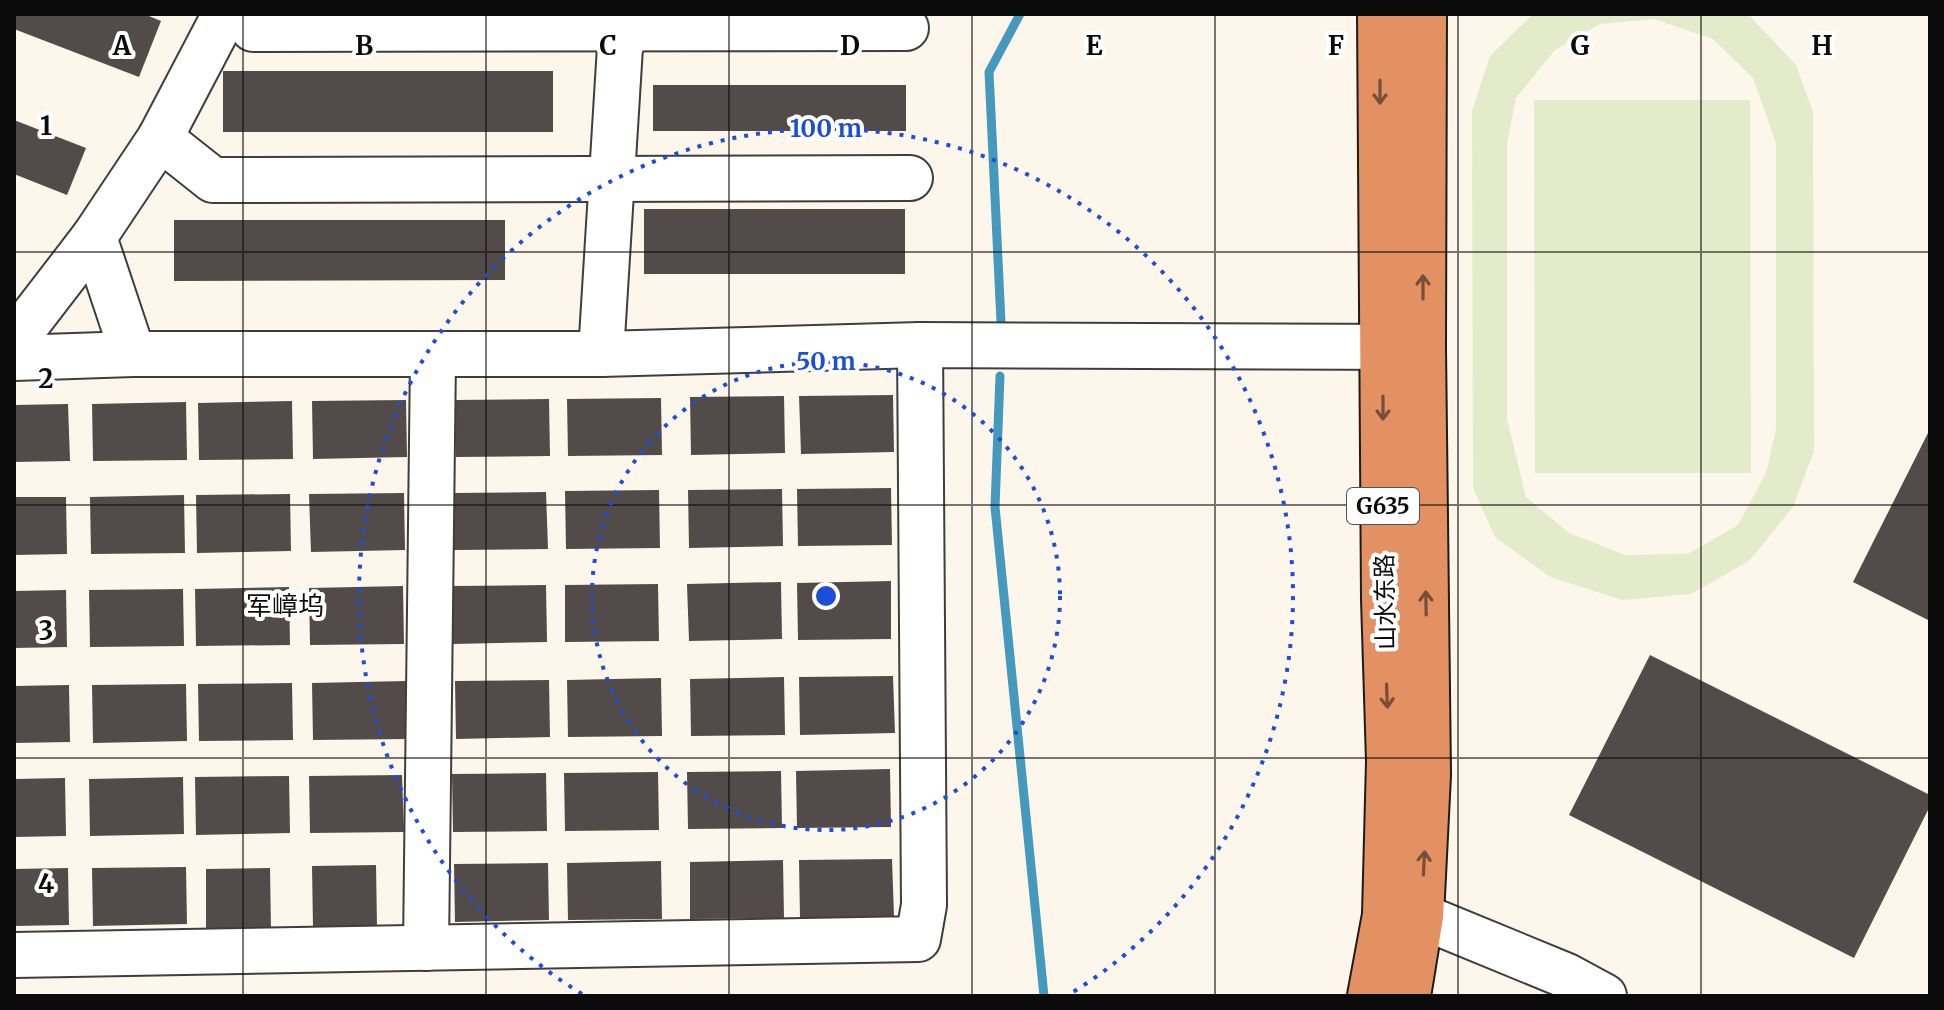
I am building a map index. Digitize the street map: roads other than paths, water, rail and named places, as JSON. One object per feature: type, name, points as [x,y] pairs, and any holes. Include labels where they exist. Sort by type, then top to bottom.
[{"type":"highway","name":"山水东路","points":[[1380,14],[1402,346]]},
{"type":"highway","name":"山水东路","points":[[1408,996],[1389,761],[1384,599],[1424,14]]},
{"type":"highway","name":"山水东路","points":[[1370,996],[1403,916]]},
{"type":"street","points":[[14,341],[94,237],[239,21],[632,21],[906,28]]},
{"type":"street","points":[[601,354],[620,47],[632,21]]},
{"type":"street","points":[[160,138],[213,180],[910,178]]},
{"type":"street","points":[[94,237],[133,354]]},
{"type":"street","points":[[14,358],[133,354],[601,354],[920,345],[1402,346]]},
{"type":"street","points":[[14,955],[918,939],[924,905],[920,345]]},
{"type":"street","points":[[426,948],[433,356]]},
{"type":"street","points":[[1403,916],[1567,976],[1604,996]]},
{"type":"waterway","points":[[1001,322],[989,72],[1020,14]]},
{"type":"waterway","points":[[1000,376],[995,507],[1044,996]]},
{"type":"district","name":"军嶂坞","points":[[285,605]]}]
